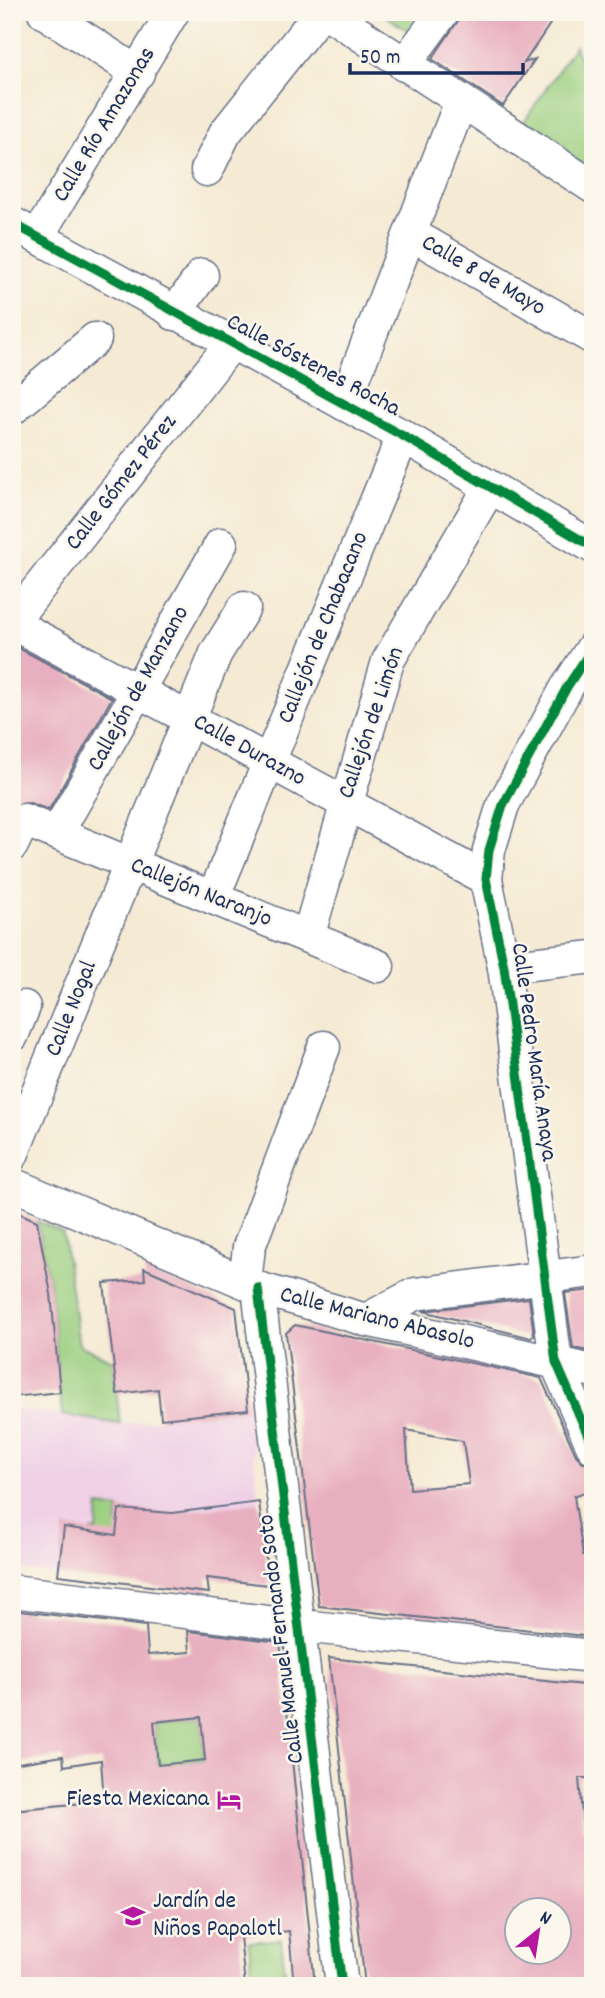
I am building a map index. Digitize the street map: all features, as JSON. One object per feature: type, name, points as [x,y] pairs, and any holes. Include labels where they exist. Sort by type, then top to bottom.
[{"type":"street","points":[[44,12],[138,73]]},
{"type":"street","name":"Calle Río Amazonas","points":[[24,230],[138,73],[173,12]]},
{"type":"street","points":[[207,170],[225,132],[321,12]]},
{"type":"street","points":[[327,12],[593,187]]},
{"type":"street","points":[[404,65],[443,12]]},
{"type":"street","points":[[344,404],[461,101]]},
{"type":"street","name":"Calle Sóstenes Rocha","points":[[24,230],[174,314],[403,436],[593,547]]},
{"type":"street","name":"Calle 8 de Mayo","points":[[411,234],[593,338]]},
{"type":"street","points":[[174,314],[202,275]]},
{"type":"street","points":[[12,409],[95,339]]},
{"type":"street","name":"Calle Gómez Pérez","points":[[12,622],[231,344]]},
{"type":"street","name":"Callejón de Chabacano","points":[[213,898],[403,436]]},
{"type":"street","name":"Callejón de Limón","points":[[308,937],[344,804],[388,661],[490,487]]},
{"type":"street","name":"Callejón de Manzano","points":[[57,834],[221,544]]},
{"type":"street","name":"Calle Nogal","points":[[12,1155],[216,653],[244,608]]},
{"type":"street","name":"Calle Durazno","points":[[12,622],[486,879]]},
{"type":"street","name":"Calle Pedro María Anaya","points":[[593,647],[580,694],[503,805],[489,849],[486,879],[504,967],[556,1362],[593,1447]]},
{"type":"street","name":"Callejón Naranjo","points":[[18,832],[57,834],[378,966]]},
{"type":"street","points":[[504,967],[593,957]]},
{"type":"street","points":[[12,1037],[24,1007]]},
{"type":"street","name":"Calle Manuel Fernando Soto","points":[[324,1046],[249,1247],[251,1285],[301,1626],[342,1986]]},
{"type":"street","name":"Calle Mariano Abasolo","points":[[12,1184],[251,1285],[366,1320],[593,1371]]},
{"type":"street","points":[[366,1320],[415,1294],[593,1271]]},
{"type":"street","points":[[12,1591],[301,1626],[593,1656]]},
{"type":"shaded area","points":[[12,1408],[121,1424],[248,1410],[259,1502],[172,1513],[180,1589],[12,1569]]},
{"type":"green space","points":[[379,12],[430,12],[415,35]]},
{"type":"green space","points":[[575,46],[593,95],[593,171],[521,126]]},
{"type":"green space","points":[[37,1221],[63,1233],[79,1345],[113,1360],[120,1424],[62,1415],[51,1294]]},
{"type":"green space","points":[[99,1506],[119,1509],[117,1524],[137,1547],[91,1531],[97,1530]]},
{"type":"green space","points":[[201,1717],[205,1760],[158,1765],[154,1722]]},
{"type":"green space","points":[[281,1939],[285,1973],[252,1977],[249,1942]]},
{"type":"building","points":[[464,12],[558,12],[524,63],[535,59],[503,106],[432,59]]},
{"type":"building","points":[[15,646],[112,698],[49,810],[30,803],[12,805],[12,649]]},
{"type":"building","points":[[12,1210],[37,1221],[51,1294],[60,1392],[12,1397]]},
{"type":"building","points":[[144,1268],[236,1308],[248,1410],[161,1419],[158,1389],[117,1394],[104,1283],[145,1280]]},
{"type":"building","points":[[593,1290],[593,1352],[573,1348],[565,1293]]},
{"type":"building","points":[[529,1298],[534,1335],[531,1338],[423,1311]]},
{"type":"building","points":[[295,1325],[541,1378],[576,1455],[583,1462],[593,1465],[593,1489],[574,1496],[583,1555],[593,1554],[593,1637],[319,1606],[286,1333]],"holes":[[[406,1430],[463,1441],[469,1484],[410,1489]]]},
{"type":"building","points":[[259,1502],[269,1585],[207,1578],[209,1593],[58,1575],[64,1527],[116,1535],[119,1509],[172,1513]]},
{"type":"building","points":[[12,1610],[146,1626],[148,1655],[190,1652],[188,1631],[280,1642],[315,1986],[294,1986],[289,1931],[240,1936],[245,1986],[12,1986],[12,1810],[104,1801],[101,1760],[64,1766],[63,1756],[12,1764]],"holes":[[[201,1717],[205,1760],[158,1765],[154,1722]]]},
{"type":"building","points":[[329,1658],[593,1686],[593,1778],[579,1778],[583,1829],[593,1829],[593,1986],[365,1986]]},
{"type":"cycle path","points":[[12,223],[403,436],[593,547]]},
{"type":"cycle path","points":[[593,647],[567,687],[503,805],[489,850],[486,879],[504,967],[556,1362],[593,1447]]},
{"type":"cycle path","points":[[258,1288],[342,1986]]},
{"type":"place","name":"Fiesta Mexicana","points":[[229,1800]]},
{"type":"place","name":"Jardín de Niños Papalotl","points":[[133,1916]]}]
